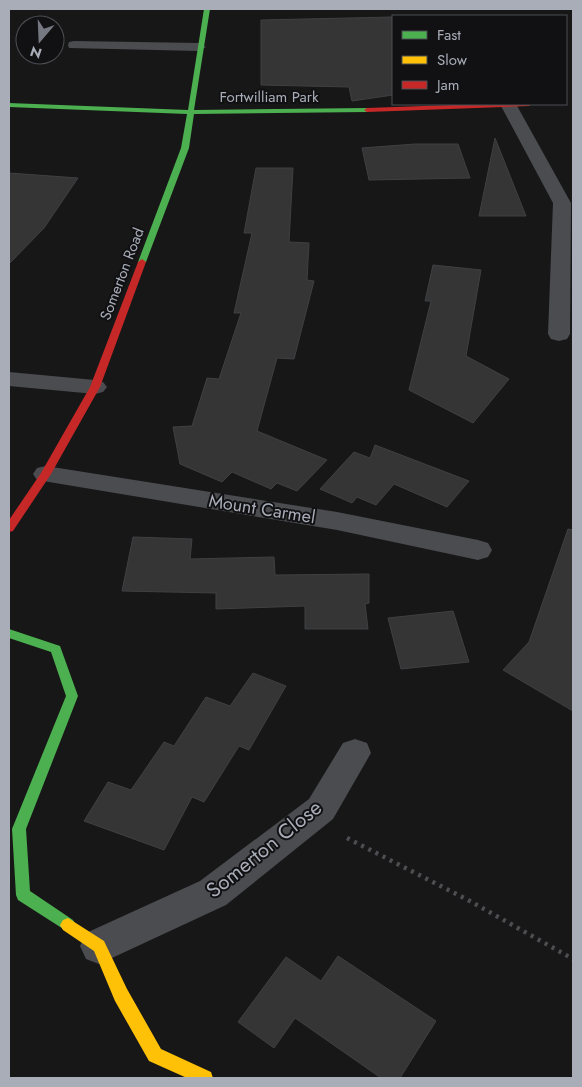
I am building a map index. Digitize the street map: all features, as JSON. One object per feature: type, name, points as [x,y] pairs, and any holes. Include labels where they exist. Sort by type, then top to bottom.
[{"type":"street","name":"Somerton Road","points":[[9,528],[46,474],[95,387],[185,148],[192,112],[199,47],[207,9]]},
{"type":"street","name":"Fortwilliam Park","points":[[9,105],[192,112],[353,111],[519,105]]},
{"type":"street","points":[[509,106],[562,204],[558,334]]},
{"type":"street","points":[[9,379],[95,387]]},
{"type":"street","name":"Mount Carmel","points":[[46,474],[337,521],[478,550]]},
{"type":"street","points":[[9,634],[56,649],[72,696],[19,830],[22,894],[99,946],[121,995],[155,1055],[205,1078]]},
{"type":"street","name":"Somerton Close","points":[[99,946],[213,893],[321,809],[355,753]]},
{"type":"lane","points":[[74,45],[199,47]]},
{"type":"path","points":[[309,818],[468,900],[573,959]]},
{"type":"building","points":[[392,17],[392,95],[352,101],[349,87],[261,85],[261,20]]},
{"type":"building","points":[[495,138],[526,216],[479,216]]},
{"type":"building","points":[[415,144],[458,144],[470,178],[369,180],[362,148]]},
{"type":"building","points":[[256,168],[293,168],[289,242],[309,243],[307,280],[314,281],[294,359],[277,358],[257,431],[327,460],[297,491],[277,483],[271,489],[232,472],[222,482],[180,464],[173,427],[192,426],[207,378],[219,379],[241,313],[234,313],[252,233],[244,233]]},
{"type":"building","points":[[9,173],[78,178],[44,228],[9,264]]},
{"type":"building","points":[[433,265],[481,270],[466,356],[509,379],[473,423],[409,390],[431,301],[425,301]]},
{"type":"building","points":[[375,445],[469,481],[447,507],[394,484],[376,505],[357,497],[352,503],[320,489],[354,452],[370,458]]},
{"type":"building","points":[[568,529],[573,530],[573,711],[503,670],[529,642]]},
{"type":"building","points":[[133,537],[192,539],[190,559],[274,557],[275,575],[369,574],[369,603],[365,604],[368,629],[305,629],[305,606],[216,609],[216,593],[122,591]]},
{"type":"building","points":[[453,611],[469,662],[401,669],[388,618]]},
{"type":"building","points":[[253,673],[286,686],[249,750],[239,746],[204,802],[192,797],[164,850],[84,821],[108,782],[131,790],[164,742],[174,746],[206,697],[230,706]]},
{"type":"building","points":[[338,956],[436,1021],[400,1078],[381,1078],[295,1018],[274,1048],[238,1022],[286,957],[321,981]]},
{"type":"traffic: fast","points":[[142,262],[185,148],[207,9]]},
{"type":"traffic: fast","points":[[9,105],[192,112],[367,110]]},
{"type":"traffic: fast","points":[[9,633],[56,649],[72,696],[19,829],[23,895],[68,925]]},
{"type":"traffic: slow","points":[[68,925],[99,946],[121,995],[155,1055],[205,1078]]},
{"type":"traffic: jam","points":[[567,100],[573,99]]},
{"type":"traffic: jam","points":[[367,110],[502,105]]},
{"type":"traffic: jam","points":[[9,528],[46,474],[95,387],[142,262]]}]
